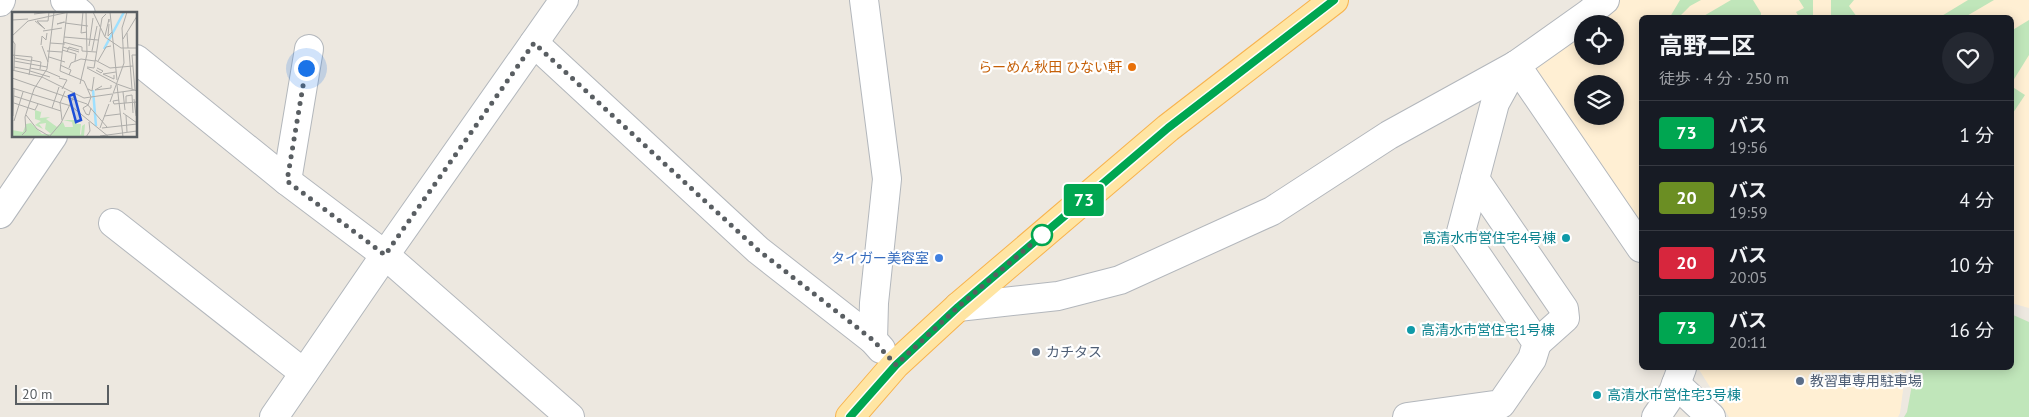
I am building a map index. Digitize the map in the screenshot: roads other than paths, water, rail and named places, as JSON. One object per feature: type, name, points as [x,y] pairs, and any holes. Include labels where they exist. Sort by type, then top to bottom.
[{"type":"main road","points":[[850,417],[896,365],[958,307],[1168,128],[1334,0]]},
{"type":"street","points":[[66,0],[80,12]]},
{"type":"street","points":[[274,417],[564,0]]},
{"type":"street","points":[[864,0],[887,179],[874,303],[873,340]]},
{"type":"street","points":[[958,307],[1058,296],[1120,280],[1272,211],[1389,135],[1516,65],[1605,0]]},
{"type":"street","points":[[534,43],[758,250],[873,340],[896,365]]},
{"type":"street","points":[[287,181],[309,49]]},
{"type":"street","points":[[138,61],[287,181],[385,255],[570,417]]},
{"type":"street","points":[[1516,65],[1495,102],[1461,232],[1537,343]]},
{"type":"street","points":[[1516,65],[1639,245]]},
{"type":"street","points":[[0,214],[52,138]]},
{"type":"street","points":[[1407,417],[1487,411],[1501,404],[1532,359],[1537,343],[1565,318],[1564,310],[1475,179]]},
{"type":"street","points":[[113,223],[304,373]]},
{"type":"street","points":[[1656,417],[1674,392],[1679,376]]},
{"type":"street","points":[[1679,376],[1712,417]]},
{"type":"place","name":"らーめん秋田 ひない軒","points":[[1132,67]]},
{"type":"place","name":"高清水市営住宅4号棟","points":[[1566,238]]},
{"type":"place","name":"タイガー美容室","points":[[939,258]]},
{"type":"place","name":"高清水市営住宅1号棟","points":[[1411,330]]},
{"type":"place","name":"カチタス","points":[[1036,352]]},
{"type":"place","name":"教習車専用駐車場","points":[[1800,381]]},
{"type":"place","name":"高清水市営住宅3号棟","points":[[1597,395]]}]
